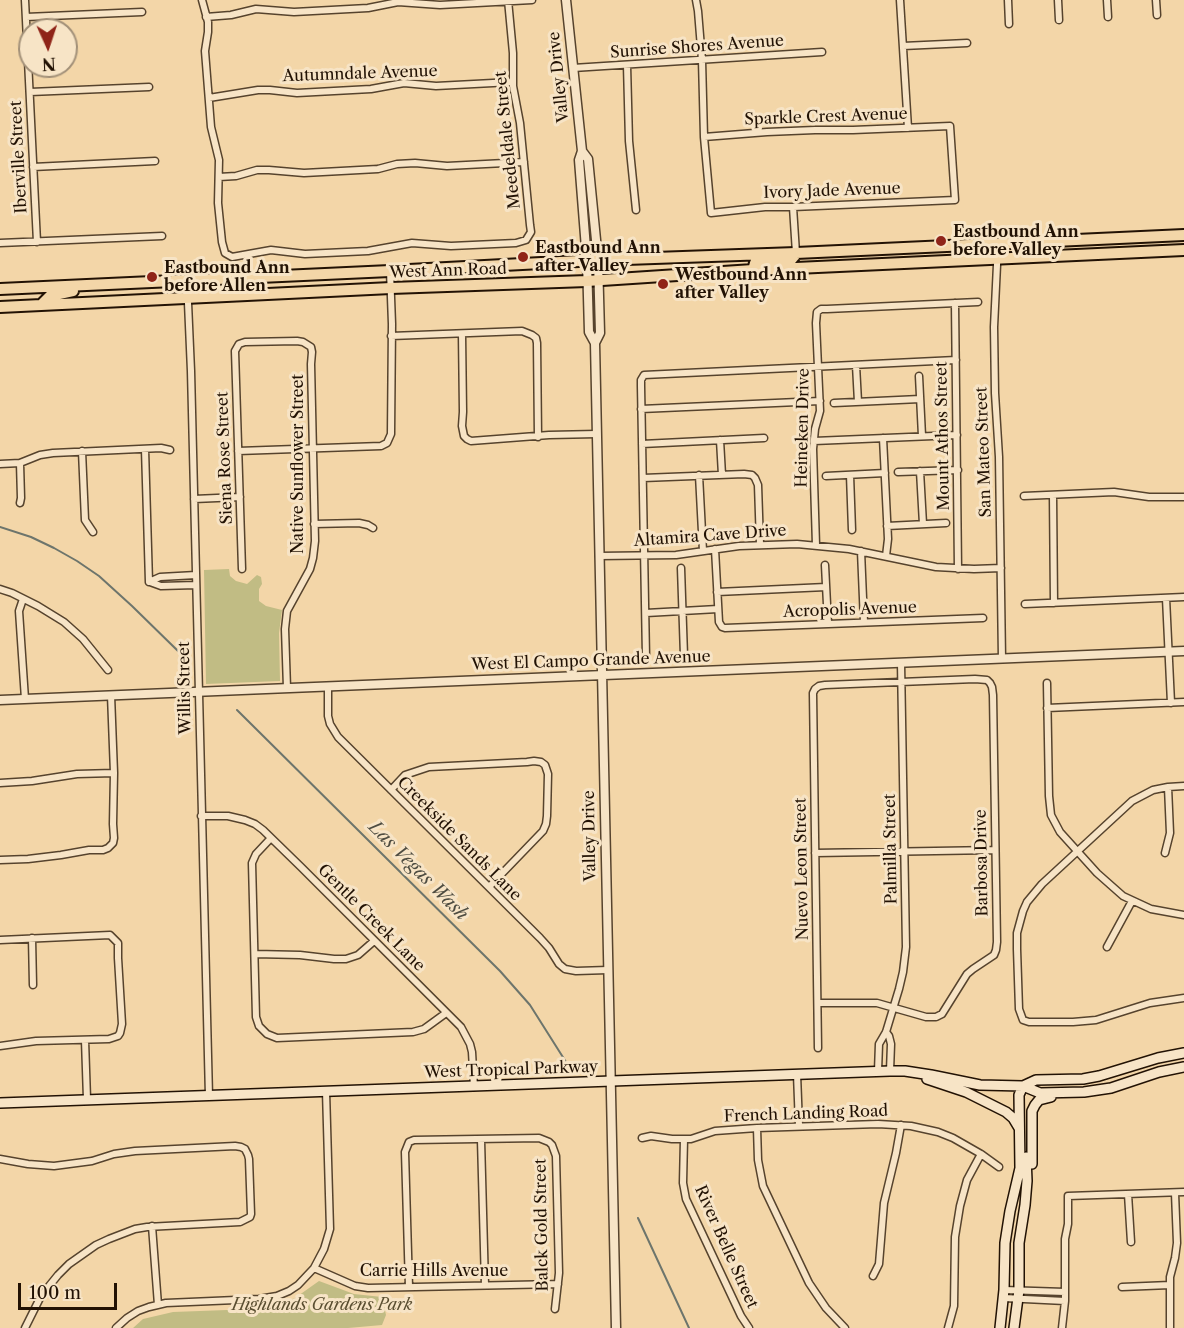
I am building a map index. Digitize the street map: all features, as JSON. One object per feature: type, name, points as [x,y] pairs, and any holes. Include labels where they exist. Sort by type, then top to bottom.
[{"type":"main road","name":"West Ann Road","points":[[0,289],[592,260],[1184,235]]},
{"type":"main road","points":[[1154,251],[1184,244]]},
{"type":"main road","name":"West Ann Road","points":[[0,307],[1184,250]]},
{"type":"main road","points":[[753,270],[755,263],[791,260],[796,253],[831,267]]},
{"type":"main road","points":[[42,304],[54,295],[114,284]]},
{"type":"main road","name":"West Tropical Parkway","points":[[1023,1086],[1036,1080],[1083,1079],[1099,1076],[1158,1058],[1184,1053]]},
{"type":"main road","name":"West Tropical Parkway","points":[[0,1103],[879,1071],[905,1071],[980,1085],[1023,1086],[1040,1093],[1084,1092],[1111,1088],[1159,1071],[1184,1067]]},
{"type":"main road","points":[[905,1071],[966,1092],[992,1105],[1011,1115],[1020,1130]]},
{"type":"main road","points":[[1000,1328],[1004,1294],[1005,1243],[1020,1168],[1019,1095],[1023,1086]]},
{"type":"main road","points":[[1014,1328],[1019,1295],[1019,1243],[1027,1181],[1023,1086]]},
{"type":"main road","points":[[1025,1205],[1031,1184],[1031,1119],[1035,1105],[1044,1098],[1084,1092]]},
{"type":"street","name":"Iberville Street","points":[[25,0],[37,242]]},
{"type":"street","points":[[202,0],[208,32],[205,51],[211,127],[219,160],[219,177],[236,176],[258,170],[304,173],[378,169],[406,163],[447,166],[524,162]]},
{"type":"street","points":[[206,17],[231,15],[256,9],[294,12],[368,8],[398,2],[440,5],[532,0]]},
{"type":"street","name":"Valley Drive","points":[[566,0],[582,151],[588,159],[593,280],[589,332],[594,344],[597,434],[616,1328]]},
{"type":"street","points":[[696,0],[702,60],[704,137]]},
{"type":"street","points":[[900,0],[908,128]]},
{"type":"street","points":[[1008,0],[1009,24]]},
{"type":"street","points":[[1058,0],[1059,20]]},
{"type":"street","points":[[1107,0],[1108,17]]},
{"type":"street","points":[[1156,0],[1156,15]]},
{"type":"street","name":"Meedeldale Street","points":[[219,177],[218,203],[222,242],[228,256],[238,257],[271,250],[305,254],[368,251],[419,243],[451,246],[516,243],[526,240],[531,232],[520,123],[512,82],[513,53],[508,1]]},
{"type":"street","points":[[26,17],[142,12]]},
{"type":"street","points":[[903,46],[967,43]]},
{"type":"street","name":"Sunrise Shores Avenue","points":[[573,68],[822,52]]},
{"type":"street","points":[[627,65],[629,141],[636,210]]},
{"type":"street","name":"Autumndale Avenue","points":[[209,98],[258,90],[297,93],[371,89],[404,83],[436,86],[512,82]]},
{"type":"street","points":[[30,92],[148,87]]},
{"type":"street","name":"Sparkle Crest Avenue","points":[[704,137],[767,132],[950,126],[955,200]]},
{"type":"street","name":"Ivory Jade Avenue","points":[[704,137],[711,213],[765,207],[955,200]]},
{"type":"street","points":[[33,167],[155,161]]},
{"type":"street","points":[[793,207],[796,253]]},
{"type":"street","points":[[0,243],[162,236]]},
{"type":"street","name":"San Mateo Street","points":[[998,244],[994,327],[999,457],[1002,659]]},
{"type":"street","points":[[238,451],[377,446],[387,443],[391,434],[390,271]]},
{"type":"street","name":"Willis Street","points":[[187,280],[208,1096]]},
{"type":"street","points":[[955,303],[978,302]]},
{"type":"street","name":"Heineken Drive","points":[[816,545],[814,441],[820,411],[817,312],[821,309],[955,303]]},
{"type":"street","name":"Mount Athos Street","points":[[955,303],[958,569]]},
{"type":"street","points":[[391,336],[522,332],[532,335],[536,338],[537,343],[538,436]]},
{"type":"street","points":[[462,334],[462,426],[464,436],[471,441],[597,434]]},
{"type":"street","name":"Native Sunflower Street","points":[[237,347],[245,342],[297,341],[308,344],[312,352],[314,548],[310,569],[287,611],[285,629],[287,688]]},
{"type":"street","name":"Siena Rose Street","points":[[237,347],[234,356],[242,569]]},
{"type":"street","points":[[646,657],[641,410],[641,380],[644,375],[956,360]]},
{"type":"street","points":[[856,364],[858,402]]},
{"type":"street","points":[[919,376],[922,436]]},
{"type":"street","points":[[834,403],[920,399]]},
{"type":"street","points":[[641,410],[820,401]]},
{"type":"street","points":[[814,441],[957,435]]},
{"type":"street","points":[[642,444],[764,438]]},
{"type":"street","points":[[884,438],[888,539],[886,556]]},
{"type":"street","points":[[720,440],[722,474]]},
{"type":"street","points":[[0,464],[20,463],[52,453],[145,448],[170,450]]},
{"type":"street","points":[[145,448],[149,582]]},
{"type":"street","points":[[82,451],[85,520],[93,532]]},
{"type":"street","points":[[20,463],[20,503]]},
{"type":"street","points":[[898,472],[958,470]]},
{"type":"street","points":[[920,471],[923,524]]},
{"type":"street","points":[[826,476],[885,473]]},
{"type":"street","points":[[643,478],[722,474],[752,475],[758,485],[760,544]]},
{"type":"street","points":[[699,475],[703,551]]},
{"type":"street","points":[[850,475],[852,530]]},
{"type":"street","points":[[1024,496],[1114,492],[1158,498],[1184,496]]},
{"type":"street","points":[[1053,495],[1054,603]]},
{"type":"street","points":[[194,499],[240,497]]},
{"type":"street","points":[[315,524],[359,523],[373,528]]},
{"type":"street","points":[[887,526],[945,523]]},
{"type":"street","name":"Altamira Cave Drive","points":[[599,556],[676,555],[760,544],[816,545],[861,551],[923,565],[958,569],[1000,568]]},
{"type":"street","points":[[646,613],[718,609],[715,549]]},
{"type":"street","points":[[861,551],[864,622]]},
{"type":"street","points":[[825,565],[828,624]]},
{"type":"street","points":[[681,568],[684,656]]},
{"type":"street","points":[[149,582],[160,577],[196,575]]},
{"type":"street","points":[[149,582],[161,586],[196,585]]},
{"type":"street","points":[[717,592],[826,587]]},
{"type":"street","points":[[0,589],[49,612],[74,631],[108,670]]},
{"type":"street","points":[[1025,604],[1184,597]]},
{"type":"street","points":[[23,598],[19,611],[25,699]]},
{"type":"street","points":[[1166,598],[1171,703]]},
{"type":"street","name":"Acropolis Avenue","points":[[718,609],[720,624],[725,628],[983,618]]},
{"type":"street","name":"West El Campo Grande Avenue","points":[[0,700],[1184,651]]},
{"type":"street","name":"Palmilla Street","points":[[879,1071],[880,1041],[886,1032],[905,960],[901,663]]},
{"type":"street","name":"Barbosa Drive","points":[[893,1007],[930,1018],[942,1014],[967,974],[994,954],[996,950],[992,687],[987,680],[975,679],[902,682]]},
{"type":"street","name":"Nuevo Leon Street","points":[[818,1048],[812,697],[819,686],[902,682]]},
{"type":"street","points":[[1047,683],[1048,796],[1052,815],[1060,832],[1106,882],[1132,901],[1161,912],[1184,915]]},
{"type":"street","name":"Creekside Sands Lane","points":[[328,686],[328,716],[333,731],[540,938],[561,967],[576,971],[608,970]]},
{"type":"street","points":[[0,860],[103,850],[111,846],[114,838],[112,824],[114,773],[111,695]]},
{"type":"street","points":[[1047,708],[1184,702]]},
{"type":"street","points":[[391,790],[405,775],[429,767],[534,761],[545,765],[548,774],[546,824],[543,831],[489,887]]},
{"type":"street","points":[[0,783],[77,774],[114,773]]},
{"type":"street","points":[[1184,786],[1153,790],[1132,801],[1034,892],[1023,911],[1017,933],[1017,949],[1019,1009],[1023,1020],[1029,1022],[1086,1021],[1105,1018],[1150,1003],[1184,998]]},
{"type":"street","points":[[1165,852],[1170,833],[1168,787]]},
{"type":"street","name":"Gentle Creek Lane","points":[[201,816],[228,816],[245,820],[255,824],[271,838],[461,1028],[470,1044],[474,1087]]},
{"type":"street","points":[[271,838],[256,854],[252,863],[256,1017],[264,1031],[277,1038],[413,1032],[424,1029],[446,1013]]},
{"type":"street","points":[[815,853],[995,850]]},
{"type":"street","points":[[1107,947],[1132,901]]},
{"type":"street","points":[[0,940],[110,934],[118,943],[119,949],[122,1024],[120,1033],[109,1039],[36,1041],[0,1046]]},
{"type":"street","points":[[32,938],[33,985]]},
{"type":"street","points":[[255,954],[346,959],[358,955],[374,941]]},
{"type":"street","points":[[818,1004],[878,1003],[893,1007]]},
{"type":"street","points":[[886,1032],[891,1040],[890,1071]]},
{"type":"street","points":[[85,1040],[87,1099]]},
{"type":"street","points":[[879,1049],[891,1049]]},
{"type":"street","points":[[797,1074],[799,1126]]},
{"type":"street","points":[[116,1328],[138,1311],[166,1303],[268,1298],[290,1291],[314,1268],[324,1249],[330,1229],[326,1091]]},
{"type":"street","points":[[873,1276],[879,1264],[884,1203],[902,1125]]},
{"type":"street","name":"French Landing Road","points":[[642,1138],[651,1136],[684,1139],[715,1131],[757,1128],[902,1125],[924,1128],[953,1138],[999,1167]]},
{"type":"street","points":[[757,1128],[758,1160],[763,1186],[809,1283],[826,1308],[845,1328]]},
{"type":"street","name":"Balck Gold Street","points":[[481,1140],[539,1138],[549,1142],[555,1150],[558,1284],[555,1309]]},
{"type":"street","name":"River Belle Street","points":[[684,1139],[683,1183],[687,1199],[741,1316],[749,1328]]},
{"type":"street","points":[[409,1287],[405,1152],[409,1142],[414,1140],[481,1140],[486,1285]]},
{"type":"street","points":[[0,1159],[54,1166],[92,1161],[114,1154],[135,1151],[235,1146],[245,1149],[249,1160],[250,1217],[240,1222],[152,1226],[135,1229],[96,1245],[69,1264],[48,1286],[26,1328]]},
{"type":"street","points":[[948,1328],[954,1305],[955,1237],[960,1206],[967,1180],[981,1154]]},
{"type":"street","points":[[1062,1328],[1068,1196],[1184,1192]]},
{"type":"street","points":[[1170,1328],[1170,1277],[1177,1243],[1176,1193]]},
{"type":"street","points":[[1128,1194],[1131,1242]]},
{"type":"street","points":[[152,1226],[158,1305]]},
{"type":"street","name":"Carrie Hills Avenue","points":[[314,1268],[361,1288],[558,1284]]},
{"type":"street","points":[[1122,1287],[1170,1285]]},
{"type":"street","points":[[1019,1295],[1065,1292]]},
{"type":"street","points":[[1004,1294],[1065,1301]]},
{"type":"green space","points":[[229,569],[230,576],[236,581],[247,584],[257,575],[261,577],[259,601],[266,606],[282,610],[279,633],[280,681],[206,684],[204,570]]},
{"type":"green space","name":"Highlands Gardens Park","points":[[319,1281],[354,1294],[382,1297],[386,1315],[382,1325],[348,1328],[133,1328],[143,1319],[173,1312],[254,1309],[278,1305],[295,1298]]},
{"type":"waterway","name":"Las Vegas Wash","points":[[0,527],[31,537],[54,548],[99,576],[179,652]]},
{"type":"waterway","name":"Las Vegas Wash","points":[[237,710],[500,971],[530,1005],[566,1062]]},
{"type":"waterway","name":"Las Vegas Wash","points":[[638,1218],[689,1328]]},
{"type":"place","name":"Eastbound Ann before Valley","points":[[941,241]]},
{"type":"place","name":"Eastbound Ann after Valley","points":[[523,257]]},
{"type":"place","name":"Eastbound Ann before Allen","points":[[152,277]]},
{"type":"place","name":"Westbound Ann after Valley","points":[[663,284]]}]
